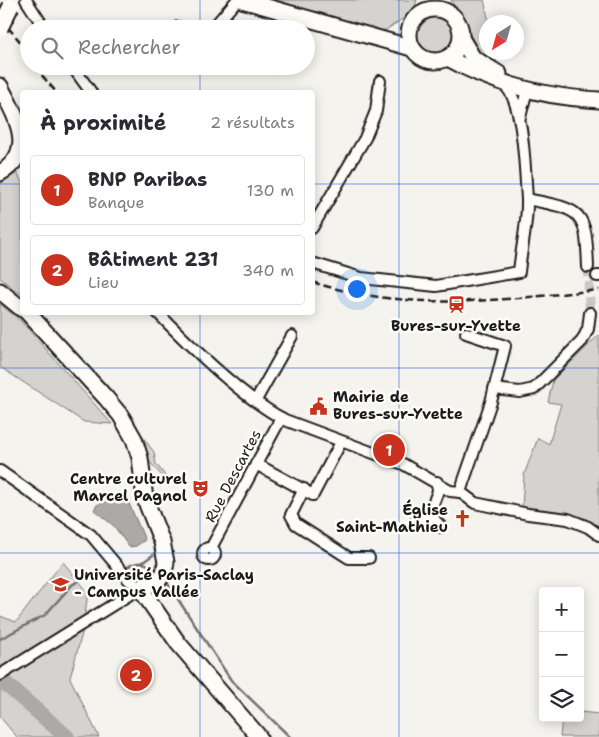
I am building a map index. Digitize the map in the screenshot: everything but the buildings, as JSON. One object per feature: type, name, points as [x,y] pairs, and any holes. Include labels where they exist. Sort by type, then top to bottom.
[{"type":"main road","points":[[242,0],[311,20]]},
{"type":"main road","points":[[0,28],[12,3]]},
{"type":"main road","points":[[462,38],[457,50],[448,58],[432,61],[417,54],[412,48],[409,37],[410,25],[427,4],[435,8],[446,6],[458,21],[462,38],[469,52],[480,63],[515,86]]},
{"type":"main road","points":[[315,21],[412,48]]},
{"type":"main road","points":[[377,39],[410,25]]},
{"type":"main road","points":[[448,58],[483,77],[515,86],[564,98],[599,100]]},
{"type":"main road","points":[[0,86],[20,125]]},
{"type":"main road","points":[[0,173],[20,158]]},
{"type":"main road","points":[[0,291],[20,307]]},
{"type":"main road","points":[[30,315],[106,398],[121,416],[134,438],[140,458],[145,499],[162,542],[166,562],[161,577],[140,588],[178,643],[259,737]]},
{"type":"street","points":[[26,0],[39,20]]},
{"type":"street","points":[[220,20],[237,0]]},
{"type":"street","points":[[79,75],[90,90]]},
{"type":"street","points":[[315,223],[365,138],[376,111],[380,81]]},
{"type":"street","points":[[515,86],[513,94],[520,121]]},
{"type":"street","points":[[315,264],[361,278],[436,286],[519,272],[527,199],[515,86]]},
{"type":"street","points":[[527,199],[565,207],[580,218],[586,229],[588,267]]},
{"type":"street","points":[[494,389],[520,392],[534,389],[582,341],[588,329],[590,313]]},
{"type":"street","points":[[161,315],[191,345],[256,400],[283,419],[403,464],[450,491],[460,492],[474,502],[528,514],[568,519],[588,527],[599,535]]},
{"type":"street","points":[[460,492],[494,389],[504,346],[466,333]]},
{"type":"street","points":[[256,400],[292,336]]},
{"type":"street","name":"Rue Descartes","points":[[210,548],[283,419]]},
{"type":"street","points":[[256,464],[313,495],[341,442]]},
{"type":"street","points":[[0,471],[91,535],[122,571],[140,588],[3,672]]},
{"type":"street","points":[[416,522],[429,514],[438,491],[437,482]]},
{"type":"street","points":[[304,489],[291,515],[296,524],[349,558],[369,558]]},
{"type":"street","points":[[429,514],[441,527]]},
{"type":"shaded area","points":[[256,0],[417,0],[413,12],[386,30],[366,32]]},
{"type":"shaded area","points":[[451,0],[484,0],[487,15],[479,15],[479,53]]},
{"type":"shaded area","points":[[436,14],[449,20],[455,33],[449,46],[436,52],[423,46],[417,33],[423,20]]},
{"type":"shaded area","points":[[483,60],[496,60],[497,65],[484,62]]},
{"type":"shaded area","points":[[17,173],[20,178],[20,293],[0,278],[0,184]]},
{"type":"shaded area","points":[[0,304],[20,320],[112,424],[84,422],[0,367]]},
{"type":"shaded area","points":[[599,335],[599,530],[585,518],[522,508],[524,475],[538,438],[549,444],[561,404],[548,402],[553,380]]},
{"type":"shaded area","points":[[136,428],[154,452],[156,464],[171,483],[169,484],[147,459]]},
{"type":"shaded area","points":[[119,496],[127,499],[145,540],[136,546],[129,547],[114,526],[94,510],[97,505]]},
{"type":"shaded area","points":[[63,562],[88,592],[83,630],[70,678],[99,737],[17,737],[0,717],[0,616],[16,622]]},
{"type":"shaded area","points":[[584,712],[599,714],[599,737],[560,737],[562,722],[584,722]]},
{"type":"waterway","points":[[143,562],[153,555]]},
{"type":"waterway","points":[[123,570],[133,564],[141,563],[158,573]]},
{"type":"waterway","points":[[0,639],[45,615],[72,585],[88,575],[118,573]]},
{"type":"waterway","points":[[166,581],[231,680],[290,737]]},
{"type":"waterway","points":[[0,679],[67,737]]},
{"type":"tunnel","points":[[588,267],[590,313]]},
{"type":"railway","points":[[0,18],[20,41]]},
{"type":"railway","points":[[42,75],[54,90]]},
{"type":"railway","points":[[315,283],[348,292],[420,301],[491,300],[599,290]]},
{"type":"place","name":"Bures-sur-Yvette","points":[[456,305]]},
{"type":"place","name":"Mairie de Bures-sur-Yvette","points":[[319,406]]},
{"type":"place","name":"BNP Paribas","points":[[389,450]]},
{"type":"place","name":"Centre culturel Marcel Pagnol","points":[[201,488]]},
{"type":"place","name":"Église Saint-Mathieu","points":[[462,519]]},
{"type":"place","name":"Université Paris-Saclay - Campus Vallée","points":[[60,584]]},
{"type":"place","name":"Bâtiment 231","points":[[136,675]]}]
